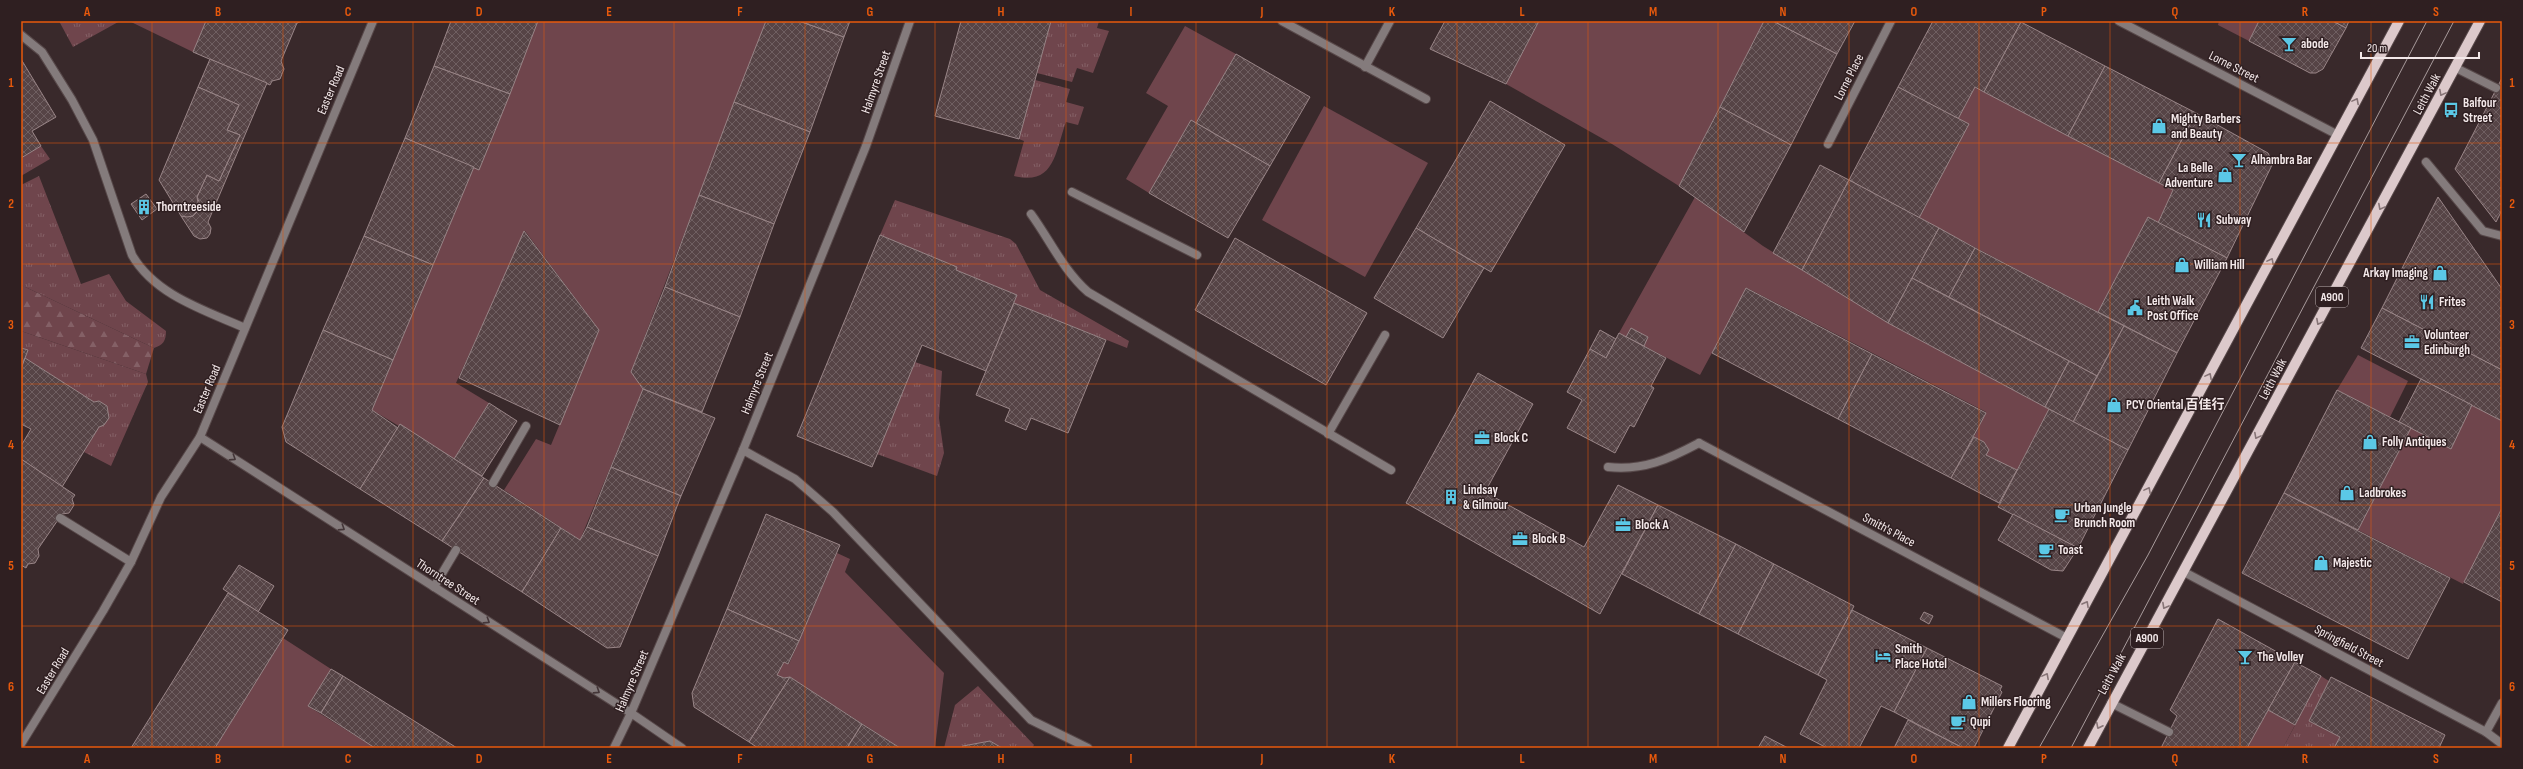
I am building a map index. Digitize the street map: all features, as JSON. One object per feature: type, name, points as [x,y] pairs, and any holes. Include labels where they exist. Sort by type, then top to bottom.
[{"type":"main road","points":[[2008,748],[2399,21]]},
{"type":"main road","name":"Leith Walk","points":[[2088,748],[2110,703],[2184,572],[2480,21]]},
{"type":"street","name":"Easter Road","points":[[21,744],[52,696],[131,562],[160,497],[200,437],[373,21]]},
{"type":"street","name":"Halmyre Street","points":[[614,748],[631,713],[743,450],[866,146],[910,21]]},
{"type":"street","points":[[1282,21],[1426,99]]},
{"type":"street","points":[[1365,67],[1390,21]]},
{"type":"street","name":"Lorne Place","points":[[1828,144],[1891,21]]},
{"type":"street","name":"Lorne Street","points":[[2119,21],[2338,135]]},
{"type":"street","points":[[21,35],[42,52],[72,100],[93,140],[132,255],[140,270],[165,290],[245,328]]},
{"type":"street","points":[[2456,68],[2496,88]]},
{"type":"street","points":[[2426,162],[2483,230],[2502,236]]},
{"type":"street","points":[[1072,192],[1197,255]]},
{"type":"street","points":[[1031,214],[1050,241],[1065,268],[1088,292],[1390,470]]},
{"type":"street","points":[[1328,434],[1385,335]]},
{"type":"street","points":[[493,483],[526,426]]},
{"type":"street","name":"Thorntree Street","points":[[200,437],[631,713],[682,748]]},
{"type":"street","name":"Smith's Place","points":[[1608,467],[1639,468],[1666,461],[1699,443],[2067,638]]},
{"type":"street","points":[[743,450],[795,478],[833,512],[1031,720],[1088,748]]},
{"type":"street","points":[[60,518],[131,562]]},
{"type":"street","points":[[434,587],[456,550]]},
{"type":"street","name":"Springfield Street","points":[[2184,572],[2486,732],[2502,744]]},
{"type":"street","points":[[2110,703],[2169,732]]},
{"type":"street","points":[[2486,732],[2502,703]]},
{"type":"green space","points":[[59,21],[120,21],[73,47]]},
{"type":"green space","points":[[129,21],[206,21],[193,52]]},
{"type":"green space","points":[[538,21],[766,21],[631,372],[643,389],[580,540],[504,490],[536,439],[551,445],[599,330],[525,231],[456,383],[489,403],[454,459],[372,410],[474,167],[479,170]]},
{"type":"green space","points":[[1051,21],[1099,21],[1097,28],[1109,31],[1093,73],[1077,68],[1072,82],[1037,73]]},
{"type":"green space","points":[[1539,21],[1764,21],[1679,186],[1612,144],[1506,84]]},
{"type":"green space","points":[[2219,21],[2259,21],[2249,41],[2218,25]]},
{"type":"green space","points":[[1185,26],[1236,54],[1196,123],[1191,120],[1149,193],[1126,179],[1168,106],[1146,93]]},
{"type":"green space","points":[[1035,80],[1070,89],[1066,102],[1084,107],[1078,125],[1066,122],[1056,155],[1046,171],[1038,176],[1028,178],[1014,176],[1024,141],[1019,139]]},
{"type":"green space","points":[[1975,87],[2173,190],[2158,223],[2148,217],[2098,312],[1919,218],[1968,124],[1958,119]]},
{"type":"green space","points":[[1324,106],[1428,163],[1365,277],[1262,220]]},
{"type":"green space","points":[[41,146],[50,159],[21,176],[21,158]]},
{"type":"green space","points":[[39,176],[81,284],[109,274],[126,301],[166,331],[165,340],[160,345],[154,348],[21,285],[21,185]]},
{"type":"green space","points":[[1695,197],[1763,246],[1888,323],[2049,409],[2017,470],[1986,455],[1989,450],[1984,442],[1974,437],[1986,412],[1747,288],[1700,375],[1644,346],[1648,337],[1631,328],[1626,337],[1619,333]]},
{"type":"green space","points":[[895,200],[1010,239],[1016,244],[1040,290],[1129,341],[1127,348],[1014,303],[1017,295],[956,270],[957,267],[880,235]]},
{"type":"green space","points":[[21,285],[154,348],[146,374],[21,331]]},
{"type":"green space","points":[[21,331],[146,374],[148,382],[111,466],[84,452],[99,427],[104,425],[109,418],[107,406],[99,401],[94,402],[25,358],[28,350],[21,348]]},
{"type":"green space","points":[[2358,355],[2408,381],[2390,417],[2337,390]]},
{"type":"green space","points":[[915,362],[942,371],[939,418],[944,453],[937,476],[877,454]]},
{"type":"green space","points":[[2472,405],[2502,421],[2502,508],[2463,584],[2358,530],[2411,428]]},
{"type":"green space","points":[[837,553],[850,559],[845,572],[944,673],[935,748],[900,748],[790,677],[784,678],[777,675],[784,662],[789,664]]},
{"type":"green space","points":[[283,638],[331,669],[308,706],[375,748],[215,748]]},
{"type":"green space","points":[[2321,676],[2329,681],[2309,721],[2340,737],[2334,748],[2283,748]]},
{"type":"green space","points":[[978,686],[1034,745],[1032,748],[1002,748],[990,741],[959,748],[944,748],[955,705]]},
{"type":"green space","points":[[2268,710],[2295,725],[2283,748],[2247,748]]},
{"type":"building","points":[[206,21],[303,21],[297,23],[281,61],[284,69],[280,79],[272,81],[270,85],[193,52]]},
{"type":"building","points":[[451,21],[538,21],[510,94],[434,66]]},
{"type":"building","points":[[766,21],[799,21],[844,37],[810,132],[734,102]]},
{"type":"building","points":[[799,21],[850,21],[844,37]]},
{"type":"building","points":[[961,21],[1051,21],[1019,139],[935,116]]},
{"type":"building","points":[[1445,21],[1539,21],[1506,84],[1430,49]]},
{"type":"building","points":[[1764,21],[1773,21],[1837,54],[1791,145],[1720,107]]},
{"type":"building","points":[[1779,21],[1855,21],[1837,54],[1777,23]]},
{"type":"building","points":[[1933,21],[2021,22],[1984,92],[1975,87],[1958,119],[1898,87]]},
{"type":"building","points":[[2259,21],[2333,21],[2346,28],[2323,69],[2316,73],[2310,73],[2249,41]]},
{"type":"building","points":[[2333,21],[2349,21],[2346,28]]},
{"type":"building","points":[[2021,22],[2105,66],[2068,136],[1984,92]]},
{"type":"building","points":[[1236,54],[1310,97],[1270,166],[1196,123]]},
{"type":"building","points":[[21,59],[56,117],[32,131],[41,146],[21,158]]},
{"type":"building","points":[[210,59],[267,83],[208,222],[211,228],[210,234],[207,238],[200,239],[194,236],[181,216],[193,216],[198,211],[200,204],[197,197],[207,175],[219,181],[240,135],[227,130],[239,105],[198,87]]},
{"type":"building","points":[[434,66],[510,94],[479,170],[405,138]]},
{"type":"building","points":[[2105,66],[2196,113],[2159,183],[2068,136]]},
{"type":"building","points":[[2502,78],[2502,210],[2496,222],[2455,169]]},
{"type":"building","points":[[198,87],[239,105],[227,130],[240,135],[219,181],[207,175],[197,197],[199,208],[193,216],[187,217],[181,216],[159,180]]},
{"type":"building","points":[[1898,87],[1969,124],[1919,218],[1849,180]]},
{"type":"building","points":[[1490,101],[1565,145],[1491,272],[1416,228]]},
{"type":"building","points":[[734,102],[810,132],[774,224],[699,195]]},
{"type":"building","points":[[1720,107],[1791,145],[1744,232],[1679,186]]},
{"type":"building","points":[[2196,113],[2268,153],[2273,163],[2227,258],[2158,223],[2173,190],[2159,183]]},
{"type":"building","points":[[1191,120],[1270,166],[1228,238],[1149,193]]},
{"type":"building","points":[[405,138],[474,167],[433,265],[364,236]]},
{"type":"building","points":[[1820,165],[1849,180],[1802,270],[1773,253]]},
{"type":"building","points":[[1849,180],[1939,228],[1888,323],[1802,270]]},
{"type":"building","name":"Thorntreeside","points":[[146,194],[157,209],[142,220],[131,204]]},
{"type":"building","points":[[699,195],[774,224],[740,317],[665,287]]},
{"type":"building","points":[[2438,197],[2502,289],[2502,370],[2382,308]]},
{"type":"building","points":[[2148,217],[2227,258],[2177,353],[2098,312]]},
{"type":"building","points":[[1416,228],[1484,268],[1443,338],[1374,298]]},
{"type":"building","points":[[1939,228],[1975,248],[1949,297],[1912,278]]},
{"type":"building","points":[[524,231],[599,330],[560,425],[459,378]]},
{"type":"building","points":[[880,235],[957,267],[956,270],[1017,295],[986,371],[922,345],[872,467],[797,436]]},
{"type":"building","points":[[364,236],[433,265],[393,360],[323,330]]},
{"type":"building","points":[[1235,238],[1367,313],[1326,385],[1195,310]]},
{"type":"building","points":[[1975,248],[2124,326],[2097,376],[1949,297]]},
{"type":"building","points":[[1912,278],[2069,361],[2045,407],[1888,323]]},
{"type":"building","points":[[665,287],[740,317],[702,412],[643,389],[631,372]]},
{"type":"building","points":[[1746,288],[1872,354],[1838,419],[1712,353]]},
{"type":"building","points":[[1014,303],[1106,340],[1068,433],[1031,418],[1026,430],[1005,421],[1010,409],[976,395]]},
{"type":"building","points":[[2382,308],[2502,370],[2502,421],[2361,348]]},
{"type":"building","points":[[2124,326],[2177,353],[2128,450],[2073,422]]},
{"type":"building","points":[[1631,328],[1648,337],[1644,346],[1626,337]]},
{"type":"building","points":[[323,330],[393,360],[372,410],[398,428],[360,489],[286,442],[282,427]]},
{"type":"building","points":[[1600,330],[1616,339],[1606,358],[1590,349]]},
{"type":"building","points":[[1619,333],[1666,358],[1651,386],[1654,388],[1634,427],[1630,425],[1615,453],[1567,428],[1582,400],[1567,392],[1590,349],[1606,358]]},
{"type":"building","points":[[21,348],[28,350],[21,369]]},
{"type":"building","points":[[1872,354],[1986,413],[1951,478],[1838,419]]},
{"type":"building","points":[[25,358],[94,402],[99,401],[107,406],[109,418],[104,425],[99,427],[62,487],[21,459],[21,446],[31,429],[21,424],[21,369]]},
{"type":"building","points":[[2069,361],[2097,376],[2073,422],[2045,407]]},
{"type":"building","name":"Lindsay & Gilmour","points":[[1478,373],[1533,404],[1485,492],[1584,547],[1618,485],[1658,505],[1600,614],[1406,503]]},
{"type":"building","points":[[2421,379],[2472,405],[2451,449],[2399,422]]},
{"type":"building","points":[[643,389],[715,418],[681,496],[611,467]]},
{"type":"building","points":[[2337,390],[2411,428],[2358,530],[2284,493]]},
{"type":"building","points":[[489,403],[517,421],[482,476],[454,459]]},
{"type":"building","points":[[2049,409],[2128,450],[2078,548],[1998,507]]},
{"type":"building","points":[[400,424],[484,478],[442,541],[360,489]]},
{"type":"building","points":[[1974,437],[1984,442],[1989,450],[1986,455],[2017,470],[1999,503],[1951,478]]},
{"type":"building","points":[[21,459],[75,495],[72,499],[74,505],[69,513],[62,514],[38,549],[39,556],[35,563],[28,564],[26,568],[21,565]]},
{"type":"building","points":[[611,467],[681,496],[658,556],[587,527]]},
{"type":"building","points":[[484,478],[561,528],[522,592],[442,541]]},
{"type":"building","points":[[2284,493],[2450,578],[2408,659],[2242,573]]},
{"type":"building","points":[[1658,505],[1736,544],[1699,614],[1622,574]]},
{"type":"building","points":[[2502,508],[2502,602],[2464,582]]},
{"type":"building","points":[[766,514],[840,545],[799,641],[727,609]]},
{"type":"building","points":[[2013,514],[2078,548],[2063,571],[2051,570],[1998,540]]},
{"type":"building","points":[[587,527],[658,556],[620,647],[607,648],[522,592],[561,528],[580,540]]},
{"type":"building","points":[[1736,544],[1774,564],[1738,634],[1699,614]]},
{"type":"building","points":[[1774,564],[1854,606],[1818,675],[1738,634]]},
{"type":"building","points":[[239,565],[274,586],[258,612],[223,589]]},
{"type":"building","points":[[228,593],[288,630],[215,748],[131,748]]},
{"type":"building","points":[[727,609],[799,641],[788,664],[784,662],[777,675],[784,678],[790,677],[749,742],[694,707],[692,693]]},
{"type":"building","points":[[1852,610],[1927,648],[1894,712],[1881,706],[1859,748],[1827,748],[1800,734],[1827,680],[1818,675]]},
{"type":"building","points":[[1924,612],[1933,616],[1929,624],[1920,619]]},
{"type":"building","points":[[2218,619],[2295,662],[2247,748],[2161,748],[2177,716],[2170,710]]},
{"type":"building","points":[[1927,648],[2002,686],[2000,690],[2002,692],[1974,748],[1963,748],[1894,712]]},
{"type":"building","points":[[2295,662],[2321,676],[2295,725],[2268,710]]},
{"type":"building","points":[[331,669],[343,676],[321,713],[308,706]]},
{"type":"building","points":[[343,676],[457,748],[375,748],[321,713]]},
{"type":"building","points":[[790,677],[862,724],[847,748],[758,748],[749,742]]},
{"type":"building","points":[[2331,677],[2445,735],[2439,748],[2334,748],[2340,737],[2309,721]]},
{"type":"building","points":[[1908,720],[1963,748],[1894,748]]},
{"type":"building","points":[[862,724],[900,748],[847,748]]},
{"type":"building","points":[[1765,736],[1788,748],[1758,748]]},
{"type":"building","points":[[990,741],[1002,748],[962,748],[963,746]]},
{"type":"tunnel","points":[[2496,88],[2502,91]]},
{"type":"tram line","points":[[2039,748],[2148,555],[2427,21]]},
{"type":"tram line","points":[[2071,748],[2454,21]]},
{"type":"place","name":"abode","points":[[2289,44]]},
{"type":"place","name":"Balfour Street","points":[[2451,110]]},
{"type":"place","name":"Mighty Barbers and Beauty","points":[[2159,126]]},
{"type":"place","name":"Alhambra Bar","points":[[2239,160]]},
{"type":"place","name":"La Belle Adventure","points":[[2225,175]]},
{"type":"place","name":"Thorntreeside","points":[[144,207]]},
{"type":"place","name":"Subway","points":[[2204,220]]},
{"type":"place","name":"William Hill","points":[[2182,265]]},
{"type":"place","name":"Arkay Imaging","points":[[2440,273]]},
{"type":"place","name":"Frites","points":[[2427,302]]},
{"type":"place","name":"Leith Walk Post Office","points":[[2135,308]]},
{"type":"place","name":"Volunteer Edinburgh","points":[[2412,342]]},
{"type":"place","name":"PCY Oriental 百佳行","points":[[2114,405]]},
{"type":"place","name":"Block C","points":[[1482,438]]},
{"type":"place","name":"Folly Antiques","points":[[2370,442]]},
{"type":"place","name":"Ladbrokes","points":[[2347,493]]},
{"type":"place","name":"Lindsay & Gilmour","points":[[1451,497]]},
{"type":"place","name":"Urban Jungle Brunch Room","points":[[2062,515]]},
{"type":"place","name":"Block A","points":[[1623,525]]},
{"type":"place","name":"Block B","points":[[1520,539]]},
{"type":"place","name":"Toast","points":[[2046,550]]},
{"type":"place","name":"Majestic","points":[[2321,563]]},
{"type":"place","name":"Smith Place Hotel","points":[[1883,656]]},
{"type":"place","name":"The Volley","points":[[2245,657]]},
{"type":"place","name":"Millers Flooring","points":[[1969,702]]},
{"type":"place","name":"Qupi","points":[[1958,722]]}]
